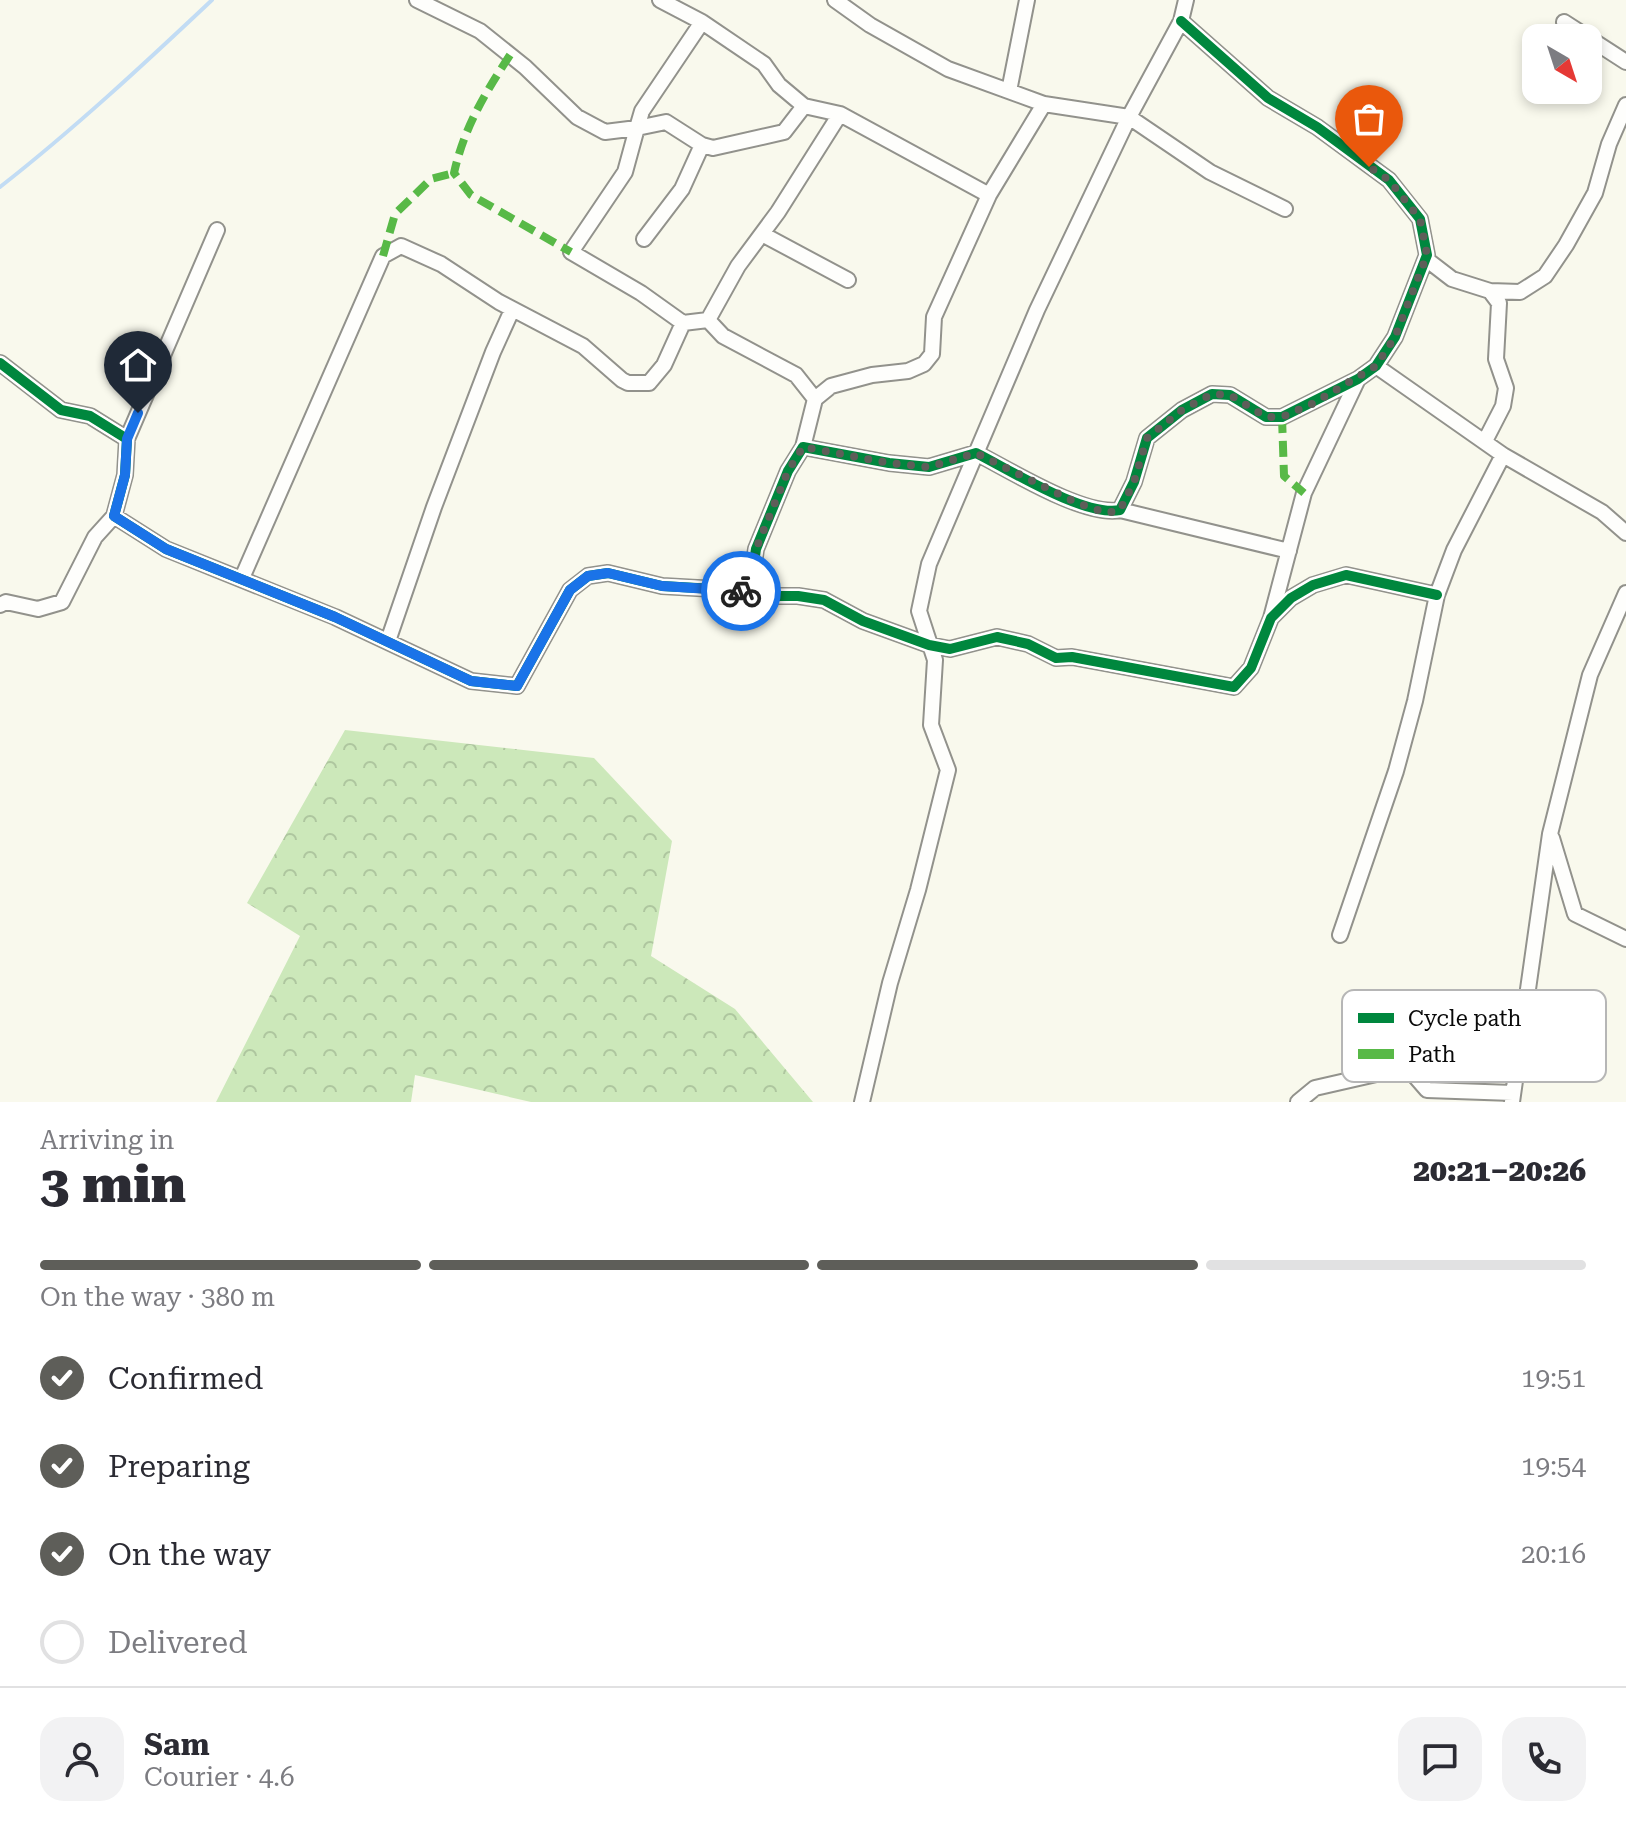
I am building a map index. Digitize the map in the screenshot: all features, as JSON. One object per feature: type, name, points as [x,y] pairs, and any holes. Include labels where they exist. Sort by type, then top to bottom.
[{"type":"street","points":[[417,0],[480,31],[525,67],[577,117],[605,132],[666,122],[702,145],[713,148],[784,132],[804,106]]},
{"type":"street","points":[[660,0],[702,22],[764,64],[779,85],[804,106],[840,114],[989,195]]},
{"type":"street","points":[[835,0],[870,25],[948,69],[1044,104],[1129,117],[1210,172],[1285,209]]},
{"type":"street","points":[[1009,91],[1027,0]]},
{"type":"street","points":[[862,1102],[890,983],[918,890],[948,770],[931,725],[935,660],[919,611],[929,564],[1037,310],[1129,117],[1181,21],[1186,0]]},
{"type":"street","points":[[1120,510],[1134,482],[1147,438],[1182,410],[1212,394],[1230,395],[1266,417],[1282,417],[1358,379],[1376,366],[1395,337],[1426,259],[1420,219],[1389,180],[1317,127],[1268,98],[1181,21]]},
{"type":"street","points":[[702,22],[642,111],[625,172],[571,252],[641,293],[683,323],[708,320]]},
{"type":"street","points":[[1564,22],[1626,62]]},
{"type":"street","points":[[750,591],[756,549],[788,471],[803,447],[815,399],[831,386],[872,375],[908,371],[924,364],[932,354],[934,317],[989,195],[1044,104]]},
{"type":"street","points":[[1426,259],[1452,279],[1490,291],[1520,292],[1545,276],[1595,193],[1609,144],[1626,105]]},
{"type":"street","points":[[708,320],[738,266],[840,114]]},
{"type":"street","points":[[644,239],[682,189],[702,145]]},
{"type":"street","points":[[0,605],[6,602],[38,609],[62,602],[95,537],[114,516],[125,475],[127,439],[217,230]]},
{"type":"street","points":[[762,234],[848,280]]},
{"type":"street","points":[[242,578],[383,256],[401,246],[441,264],[512,310],[583,346],[628,383],[649,383],[664,365],[683,323]]},
{"type":"street","points":[[1485,441],[1503,406],[1506,388],[1496,359],[1499,303],[1490,291]]},
{"type":"street","points":[[388,641],[434,507],[443,491],[446,470],[456,454],[493,352],[512,310]]},
{"type":"street","points":[[708,320],[723,336],[796,375],[815,399]]},
{"type":"street","points":[[0,363],[61,410],[90,416],[127,439]]},
{"type":"street","points":[[1376,366],[1503,455],[1602,512],[1626,533]]},
{"type":"street","points":[[114,516],[166,549],[388,641],[471,681],[517,686],[570,590],[588,576],[608,573],[662,586],[750,591],[769,596],[824,600],[863,621],[929,645],[950,649],[997,637],[1028,644],[1056,658],[1072,657],[1234,687],[1251,668],[1271,618],[1304,493],[1358,379]]},
{"type":"street","points":[[803,447],[929,467],[976,453],[1077,503],[1107,513],[1120,510],[1289,551]]},
{"type":"street","points":[[1340,935],[1396,771],[1415,701],[1437,595],[1454,550],[1503,455]]},
{"type":"street","points":[[1271,618],[1291,598],[1313,585],[1346,575],[1437,595]]},
{"type":"street","points":[[1528,990],[1550,834],[1590,675],[1626,593]]},
{"type":"street","points":[[1550,834],[1575,914],[1626,939]]},
{"type":"street","points":[[1298,1102],[1315,1088],[1342,1082]]},
{"type":"street","points":[[1420,1082],[1427,1090],[1513,1098]]},
{"type":"green space","points":[[345,730],[594,758],[672,841],[651,956],[735,1009],[813,1102],[531,1102],[415,1075],[411,1102],[216,1102],[300,936],[247,903]]},
{"type":"waterway","points":[[0,187],[81,119],[212,0]]},
{"type":"marked path","points":[[510,55],[476,111],[454,173],[471,195],[571,252]]},
{"type":"marked path","points":[[383,256],[395,214],[431,179],[454,173]]},
{"type":"marked path","points":[[1282,417],[1284,476],[1304,493]]},
{"type":"cycle path","points":[[750,591],[756,549],[788,471],[803,447],[929,467],[976,453],[1068,500],[1105,510],[1120,510],[1134,482],[1147,438],[1182,410],[1212,394],[1230,395],[1266,417],[1282,417],[1358,379],[1376,366],[1395,337],[1427,255],[1420,219],[1389,180],[1317,127],[1268,98],[1181,21]]},
{"type":"cycle path","points":[[0,363],[61,410],[90,416],[127,439],[125,475],[114,516],[166,549],[335,617],[471,681],[517,686],[570,590],[588,576],[608,573],[662,586],[750,591],[769,596],[824,600],[863,621],[929,645],[950,649],[997,637],[1028,644],[1056,658],[1072,657],[1234,687],[1251,668],[1271,618],[1291,598],[1313,585],[1346,575],[1437,595]]},
{"type":"way so far","points":[[741,591],[750,591],[756,549],[788,471],[803,447],[929,467],[976,453],[1077,503],[1107,513],[1120,510],[1134,482],[1147,438],[1182,410],[1212,394],[1230,395],[1266,417],[1282,417],[1358,379],[1376,366],[1395,337],[1427,255],[1420,219],[1389,180],[1369,167]]},
{"type":"route","points":[[138,413],[127,439],[125,475],[114,516],[166,549],[335,617],[471,681],[517,686],[570,590],[588,576],[608,573],[662,586],[741,591]]}]
